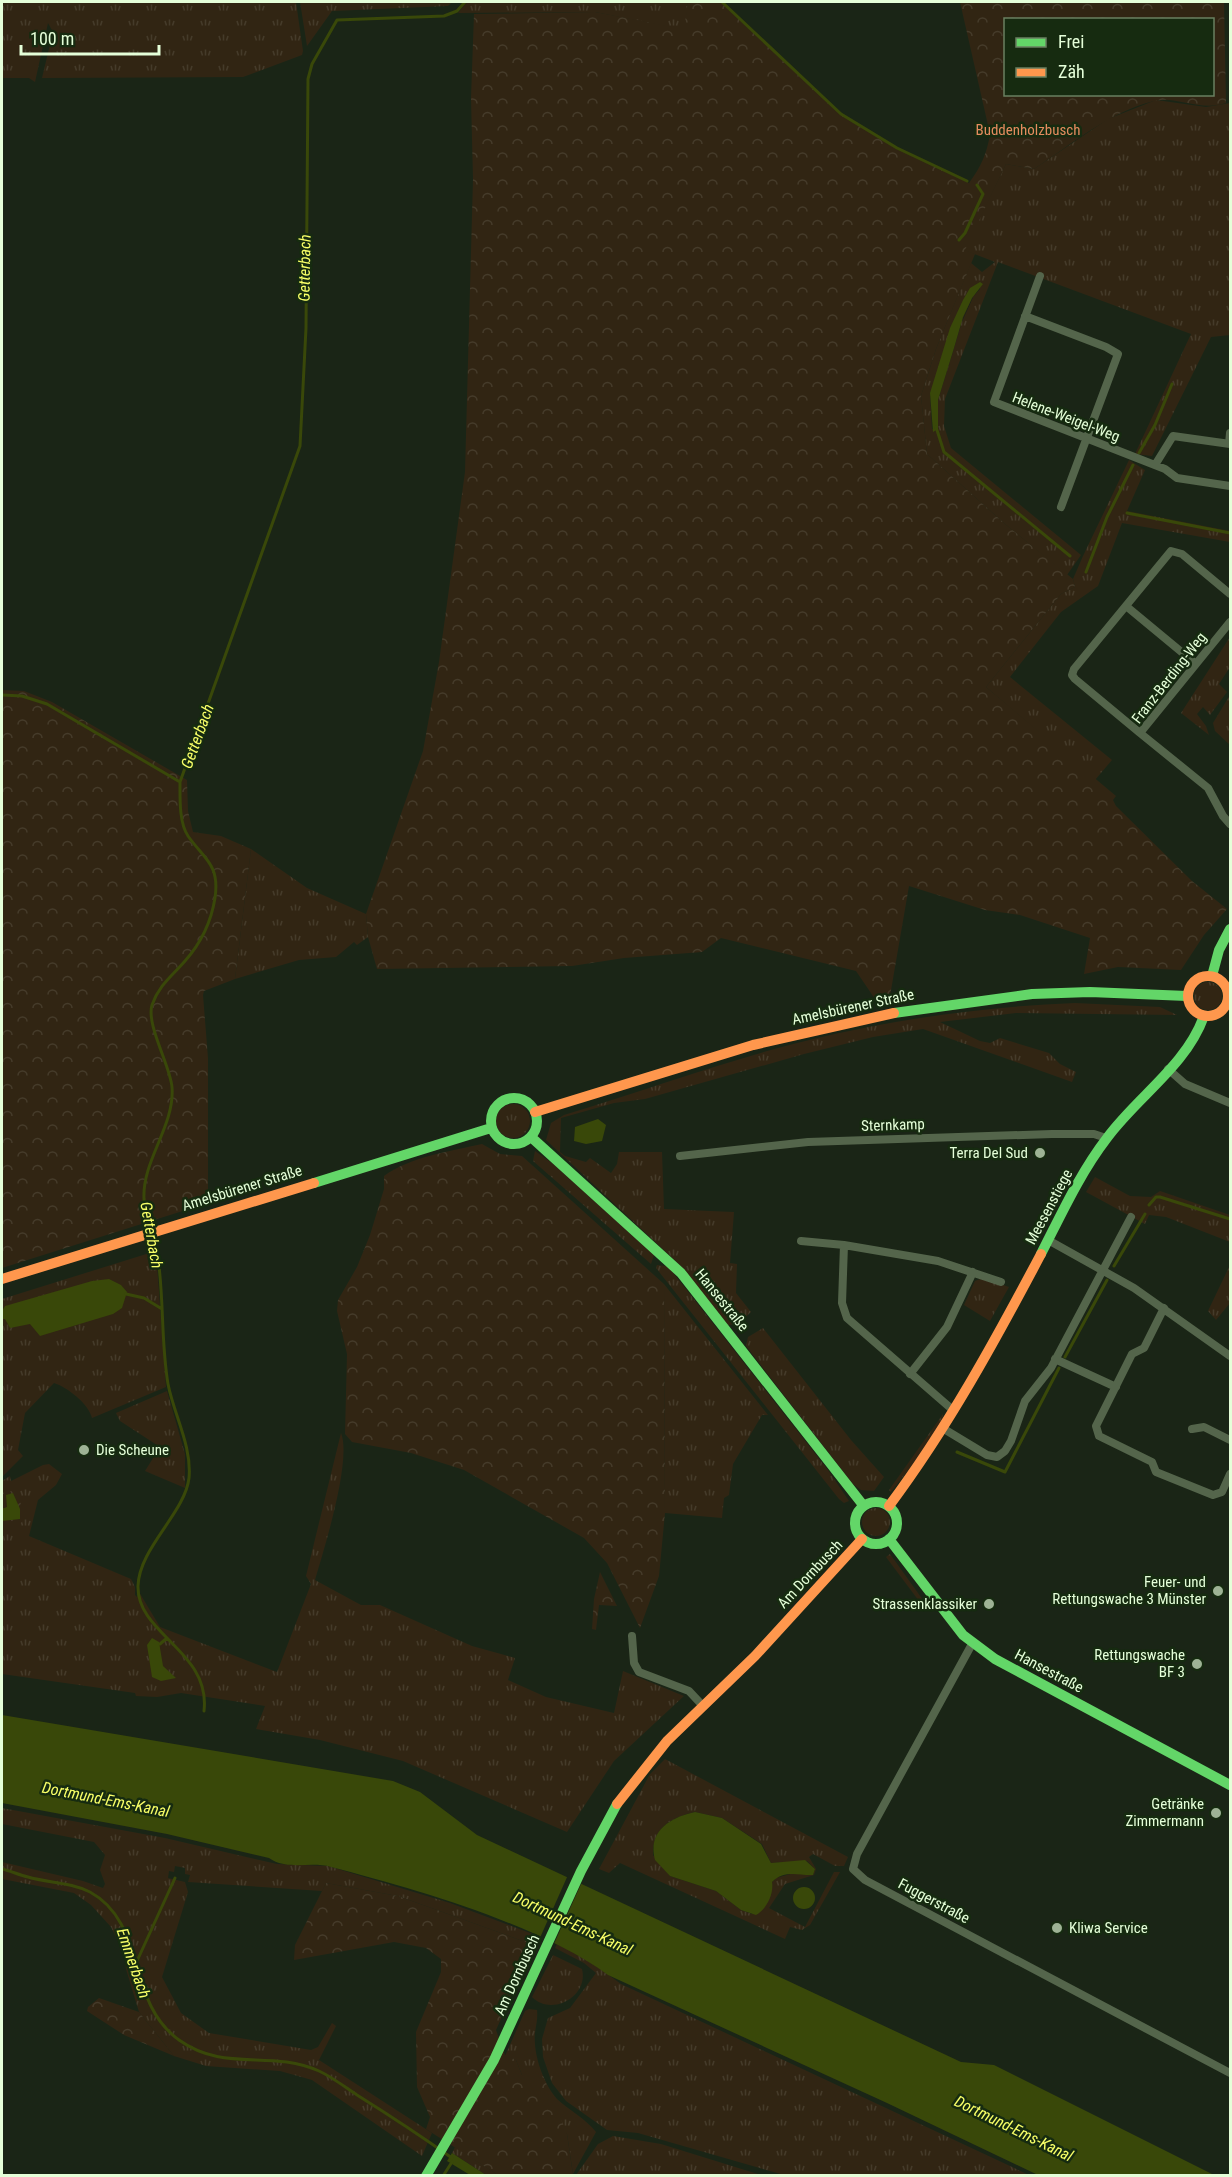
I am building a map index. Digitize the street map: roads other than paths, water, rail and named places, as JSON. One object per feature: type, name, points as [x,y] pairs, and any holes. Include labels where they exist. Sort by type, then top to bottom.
[{"type":"street","name":"Helene-Weigel-Weg","points":[[1040,276],[994,402],[1086,440],[1165,468],[1177,478],[1230,486]]},
{"type":"street","points":[[1025,316],[1106,347],[1118,354],[1060,507]]},
{"type":"street","points":[[1155,465],[1173,436],[1230,444],[1230,433]]},
{"type":"street","points":[[1140,733],[1072,675],[1074,669],[1174,550],[1230,594]]},
{"type":"street","points":[[1126,606],[1196,664]]},
{"type":"street","name":"Franz-Berding-Weg","points":[[1230,622],[1140,733],[1208,788],[1219,810],[1230,824]]},
{"type":"street","points":[[1212,976],[1219,950],[1230,929]]},
{"type":"street","points":[[1212,976],[1223,983],[1229,997],[1223,1010],[1217,1015],[1204,1016],[1191,1009],[1187,996],[1192,983],[1199,978],[1212,976]]},
{"type":"street","name":"Amelsbürener Straße","points":[[535,1112],[753,1045],[885,1014],[1032,994],[1090,992],[1187,996]]},
{"type":"street","name":"Meesenstiege","points":[[889,1506],[944,1429],[1106,1138],[1127,1110],[1199,1034],[1204,1016]]},
{"type":"street","points":[[1168,1069],[1185,1084],[1230,1103]]},
{"type":"street","points":[[506,1099],[523,1100],[535,1112],[536,1126],[531,1137],[523,1142],[508,1143],[501,1140],[491,1128],[493,1111],[506,1099]]},
{"type":"street","name":"Amelsbürener Straße","points":[[2,1279],[491,1128]]},
{"type":"street","name":"Sternkamp","points":[[680,1156],[808,1142],[1087,1133],[1106,1138]]},
{"type":"street","name":"Hansestraße","points":[[531,1137],[681,1272],[863,1505]]},
{"type":"street","points":[[944,1429],[987,1455],[997,1457],[1005,1451],[1011,1442],[1025,1401],[1056,1359],[1131,1217]]},
{"type":"street","points":[[1048,1240],[1103,1268],[1164,1308],[1230,1356]]},
{"type":"street","points":[[801,1241],[914,1256],[1001,1282]]},
{"type":"street","points":[[844,1245],[843,1311],[852,1323],[954,1411]]},
{"type":"street","points":[[910,1374],[948,1327],[973,1272]]},
{"type":"street","points":[[1164,1308],[1144,1348],[1132,1354],[1096,1426],[1099,1436],[1152,1462],[1156,1472],[1213,1495],[1222,1492],[1230,1474]]},
{"type":"street","points":[[1056,1359],[1116,1388]]},
{"type":"street","points":[[1192,1429],[1204,1427],[1230,1440]]},
{"type":"street","points":[[874,1501],[889,1506],[894,1511],[897,1524],[889,1539],[873,1544],[862,1539],[855,1525],[856,1514],[863,1505],[874,1501]]},
{"type":"street","name":"Am Dornbusch","points":[[426,2175],[494,2060],[581,1871],[622,1795],[644,1765],[755,1656],[862,1539]]},
{"type":"street","name":"Hansestraße","points":[[889,1539],[972,1644],[1003,1663],[1230,1785]]},
{"type":"street","points":[[632,1636],[634,1663],[639,1672],[689,1691],[703,1706]]},
{"type":"street","name":"Fuggerstraße","points":[[972,1644],[857,1854],[853,1869],[865,1880],[1230,2073]]},
{"type":"water","points":[[980,282],[983,284],[972,298],[963,317],[938,400],[938,429],[933,432],[930,393],[950,328],[970,288]]},
{"type":"water","points":[[598,1119],[606,1125],[602,1141],[586,1144],[574,1141],[575,1127]]},
{"type":"water","points":[[109,1279],[121,1285],[127,1292],[122,1308],[113,1314],[40,1336],[30,1324],[10,1328],[5,1319],[2,1319],[5,1306],[92,1281]]},
{"type":"water","points":[[13,1493],[20,1509],[20,1519],[2,1521],[2,1509],[7,1507],[6,1495]]},
{"type":"water","points":[[152,1638],[159,1642],[163,1666],[176,1678],[161,1681],[152,1677],[147,1645]]},
{"type":"water","name":"Dortmund-Ems-Kanal","points":[[2,1715],[393,1781],[420,1792],[477,1835],[961,2062],[994,2065],[1214,2175],[1038,2175],[608,1975],[547,1940],[475,1910],[438,1897],[323,1865],[283,1864],[269,1858],[167,1834],[2,1803]]},
{"type":"water","points":[[695,1812],[722,1818],[761,1844],[771,1863],[805,1860],[815,1869],[813,1875],[787,1874],[777,1878],[772,1882],[769,1900],[756,1915],[741,1910],[716,1891],[670,1876],[655,1860],[654,1841],[663,1827],[670,1822]]},
{"type":"water","points":[[804,1887],[812,1890],[815,1898],[812,1906],[804,1909],[796,1906],[793,1898],[796,1890]]},
{"type":"water","points":[[452,2153],[486,2175],[470,2175],[447,2161]]},
{"type":"waterway","name":"Getterbach","points":[[204,1711],[203,1690],[196,1673],[186,1658],[149,1618],[141,1603],[138,1586],[140,1572],[146,1558],[186,1491],[189,1478],[188,1454],[168,1384],[158,1258],[144,1199],[148,1171],[172,1101],[170,1078],[152,1023],[152,1005],[162,986],[191,954],[200,940],[211,916],[216,887],[213,870],[185,831],[181,810],[180,782],[300,446],[306,328],[308,79],[312,64],[337,20],[444,16],[457,11],[465,2]]},
{"type":"waterway","points":[[722,2],[841,114],[897,148],[967,181]]},
{"type":"waterway","points":[[959,240],[965,233],[983,194],[977,185]]},
{"type":"waterway","points":[[1139,453],[1155,425],[1172,384]]},
{"type":"waterway","points":[[936,427],[944,452],[1070,556]]},
{"type":"waterway","points":[[1086,572],[1107,517],[1133,465]]},
{"type":"waterway","points":[[1127,513],[1230,533]]},
{"type":"waterway","points":[[2,695],[22,696],[47,704],[180,782]]},
{"type":"waterway","points":[[1149,1205],[1156,1197],[1160,1197],[1230,1219]]},
{"type":"waterway","points":[[1114,1266],[1145,1214]]},
{"type":"waterway","points":[[1065,1357],[1107,1280]]},
{"type":"waterway","points":[[126,1294],[144,1298],[162,1309]]},
{"type":"waterway","points":[[957,1452],[1005,1472],[1059,1368]]},
{"type":"waterway","points":[[160,1644],[167,1638]]},
{"type":"waterway","name":"Emmerbach","points":[[2,1869],[83,1889],[108,1906],[129,1942],[150,2005],[162,2024],[179,2040],[196,2050],[213,2056],[283,2062],[319,2071],[452,2158]]},
{"type":"waterway","name":"Getterbach","points":[[137,1961],[175,1878]]},
{"type":"waterway","points":[[443,2176],[452,2162]]},
{"type":"place","name":"Terra Del Sud","points":[[1040,1153]]},
{"type":"place","name":"Die Scheune","points":[[84,1450]]},
{"type":"place","name":"Feuer- und Rettungswache 3 Münster","points":[[1218,1591]]},
{"type":"place","name":"Strassenklassiker","points":[[989,1604]]},
{"type":"place","name":"Rettungswache BF 3","points":[[1197,1664]]},
{"type":"place","name":"Getränke Zimmermann","points":[[1216,1813]]},
{"type":"place","name":"Kliwa Service","points":[[1057,1928]]},
{"type":"park label","name":"Buddenholzbusch","points":[[1028,130]]}]
